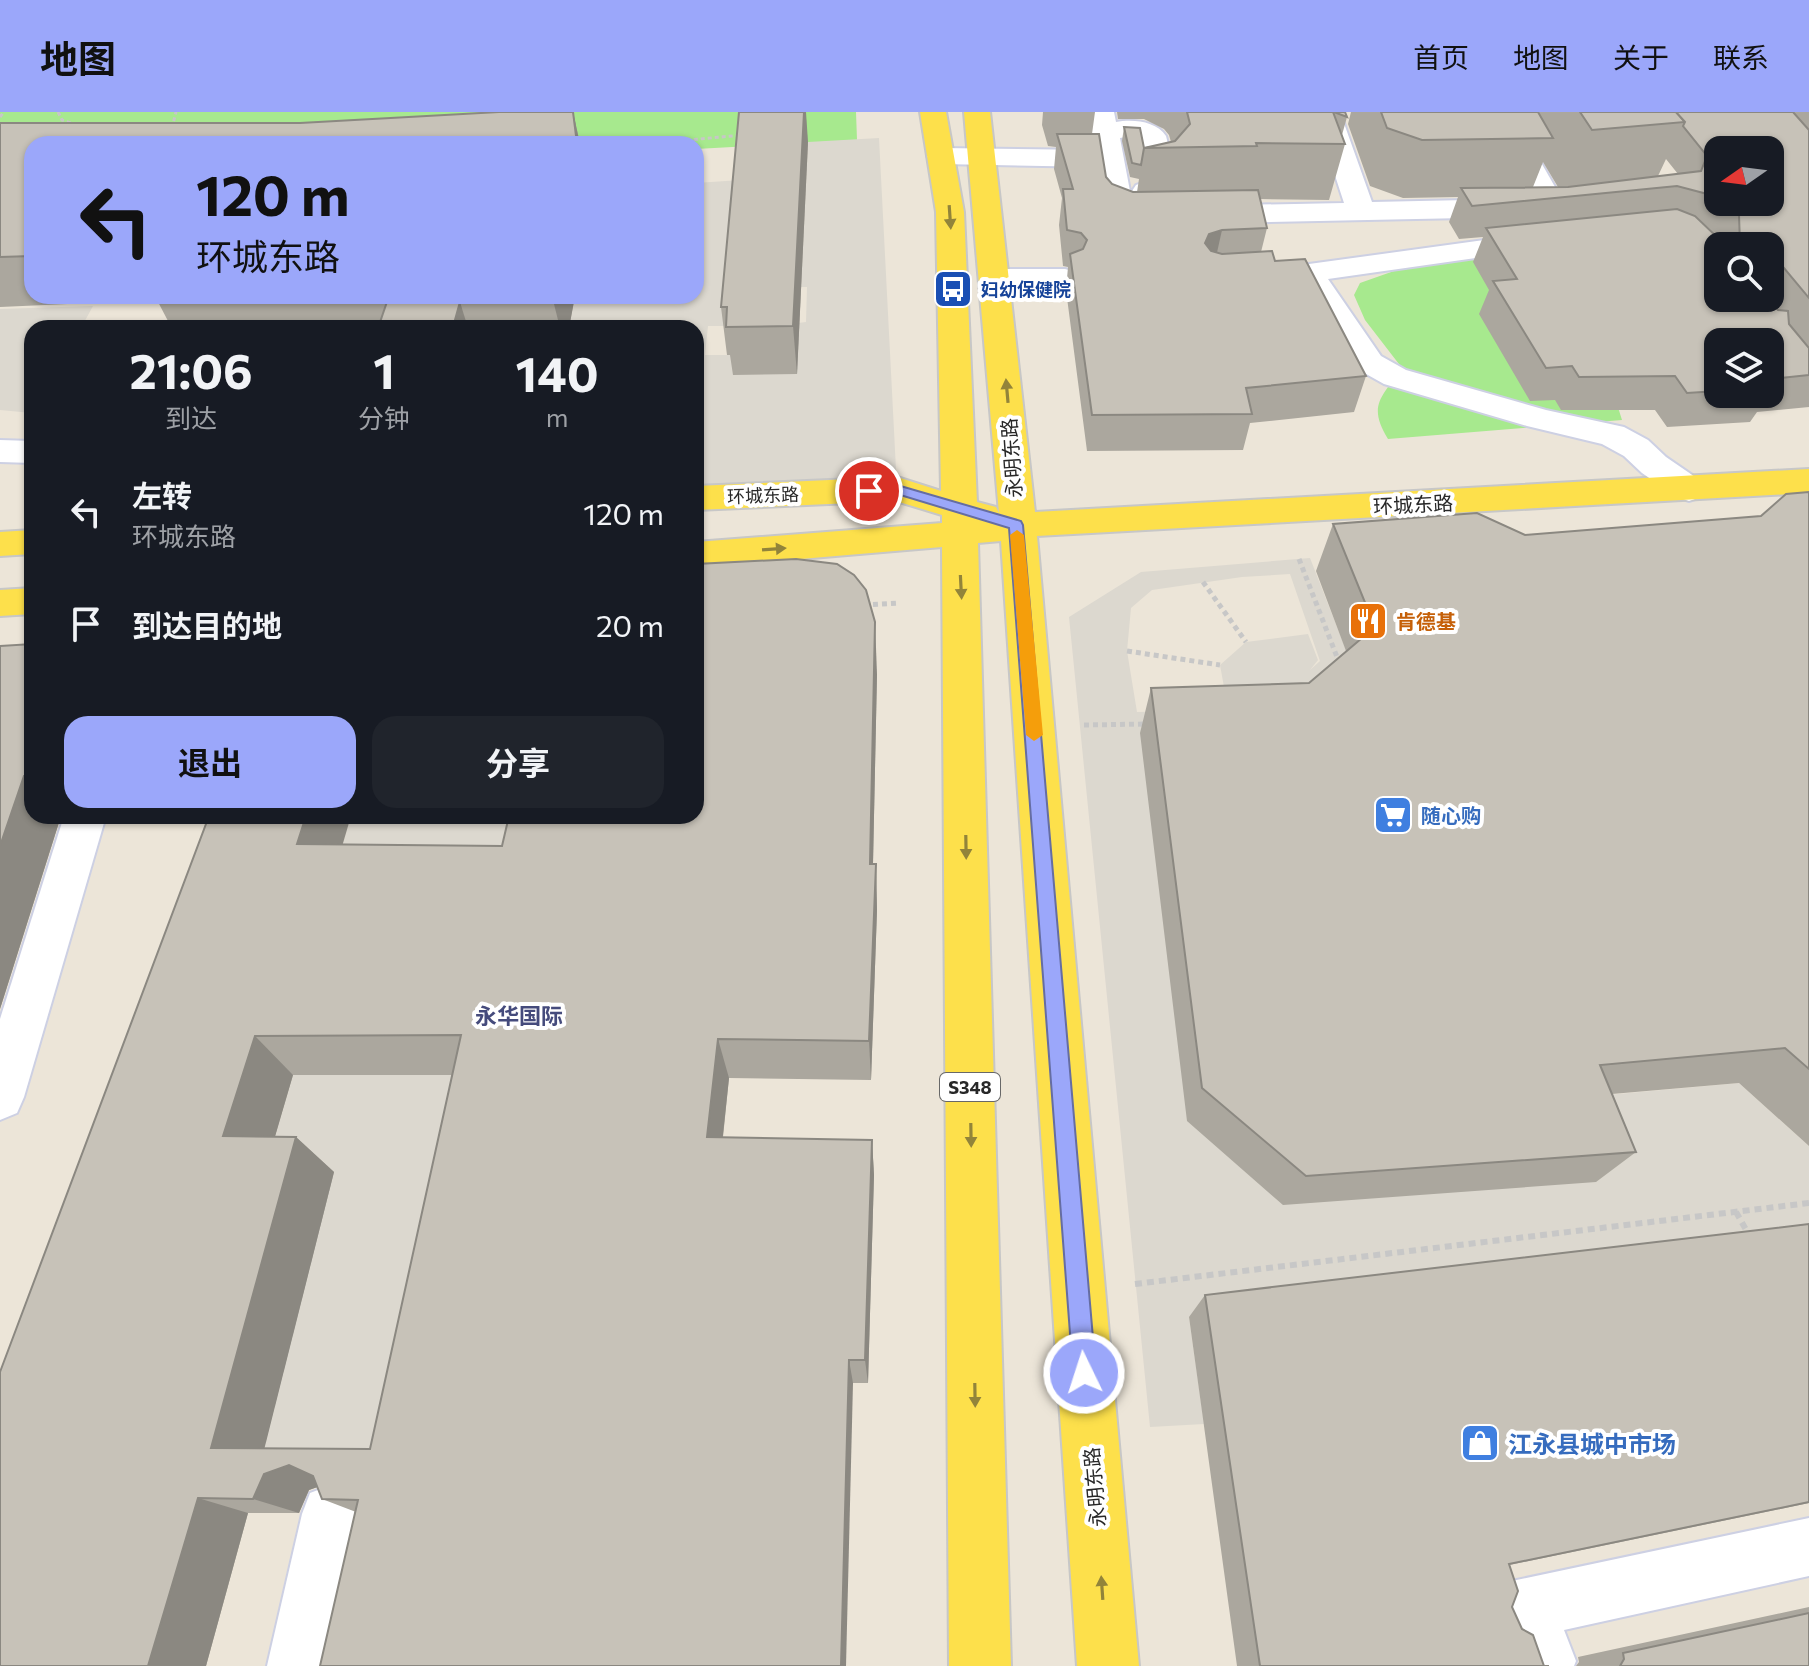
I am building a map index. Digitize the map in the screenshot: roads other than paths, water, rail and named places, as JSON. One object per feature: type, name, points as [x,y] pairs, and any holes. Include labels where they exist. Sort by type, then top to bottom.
[{"type":"main road","name":"S348","points":[[933,112],[950,212],[980,1666]]},
{"type":"main road","name":"永明东路","points":[[977,112],[1016,525],[1108,1666]]},
{"type":"main road","name":"环城东路","points":[[704,554],[958,521],[1016,525],[1809,481]]},
{"type":"main road","name":"环城东路","points":[[706,496],[897,489],[958,521]]},
{"type":"main road","points":[[0,544],[24,542]]},
{"type":"main road","points":[[0,603],[24,602]]},
{"type":"lane","points":[[1328,114],[1361,212]]},
{"type":"lane","points":[[1509,129],[1553,208]]},
{"type":"lane","points":[[941,156],[981,157],[1108,149],[1118,211],[1129,216],[1585,206]]},
{"type":"lane","points":[[1215,278],[1309,273],[1431,254],[1565,239]]},
{"type":"lane","points":[[1309,273],[1370,363],[1395,377],[1539,419],[1612,435],[1636,448],[1654,465],[1689,489]]},
{"type":"lane","points":[[995,278],[1065,278]]},
{"type":"lane","points":[[0,451],[24,452]]},
{"type":"lane","points":[[0,1097],[83,824]]},
{"type":"lane","points":[[298,1666],[331,1514]]},
{"type":"lane","points":[[1526,1627],[1809,1547]]},
{"type":"place","name":"妇幼保健院","points":[[953,289]]},
{"type":"place","name":"肯德基","points":[[1368,621]]},
{"type":"place","name":"随心购","points":[[1393,815]]},
{"type":"place","name":"江永县城中市场","points":[[1480,1443]]},
{"type":"district","name":"永华国际","points":[[519,1015]]}]
